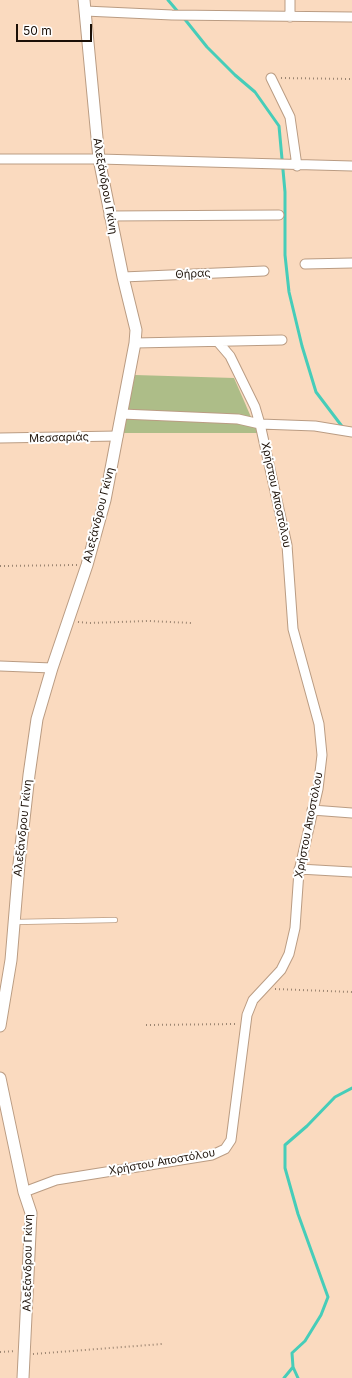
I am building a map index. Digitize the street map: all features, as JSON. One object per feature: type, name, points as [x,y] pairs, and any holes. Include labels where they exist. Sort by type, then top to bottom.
[{"type":"street","points":[[290,0],[290,17]]},
{"type":"street","points":[[84,6],[193,16],[352,17]]},
{"type":"street","name":"Αλεξάνδρου Γκίνη","points":[[0,1026],[11,960],[29,775],[37,719],[52,668],[70,620],[105,500],[135,343],[136,330],[122,277],[99,159],[84,6]]},
{"type":"street","points":[[271,78],[290,117],[295,166]]},
{"type":"street","points":[[0,159],[99,159],[269,166],[352,166]]},
{"type":"street","points":[[109,216],[279,214]]},
{"type":"street","points":[[305,264],[352,263]]},
{"type":"street","name":"Θήρας","points":[[122,277],[264,271]]},
{"type":"street","points":[[135,343],[282,340]]},
{"type":"street","name":"Χρήστου Αποστόλου","points":[[24,1192],[56,1180],[212,1155],[225,1149],[232,1140],[246,1024],[254,1000],[266,989],[281,970],[289,954],[295,928],[299,869],[318,789],[322,755],[319,724],[293,629],[287,545],[260,424],[254,407],[230,356],[218,342]]},
{"type":"street","points":[[122,414],[238,419],[260,424],[315,426],[352,432]]},
{"type":"street","name":"Μεσσαριάς","points":[[0,438],[118,436]]},
{"type":"street","points":[[0,666],[52,668]]},
{"type":"street","points":[[312,810],[352,813]]},
{"type":"street","points":[[299,869],[352,872]]},
{"type":"street","name":"Αλεξάνδρου Γκίνη","points":[[0,1078],[24,1192],[31,1213],[23,1378]]},
{"type":"lane","points":[[15,922],[114,920]]},
{"type":"path","points":[[271,78],[352,79]]},
{"type":"path","points":[[0,566],[87,564]]},
{"type":"path","points":[[70,620],[89,623],[149,621],[191,623]]},
{"type":"path","points":[[266,989],[352,992]]},
{"type":"path","points":[[146,1025],[246,1024]]},
{"type":"path","points":[[0,1352],[25,1352],[162,1344]]},
{"type":"green space","points":[[135,375],[234,378],[258,433],[123,433]]},
{"type":"waterway","points":[[168,0],[179,13]]},
{"type":"waterway","points":[[183,17],[207,47],[235,75],[255,92],[279,126],[285,192],[285,255],[289,292],[302,346],[316,392],[344,429]]},
{"type":"waterway","points":[[298,1378],[293,1367],[292,1353],[305,1341],[321,1315],[328,1297],[298,1214],[285,1168],[285,1145],[307,1126],[335,1097],[352,1088]]},
{"type":"waterway","points":[[284,1378],[293,1367]]}]
